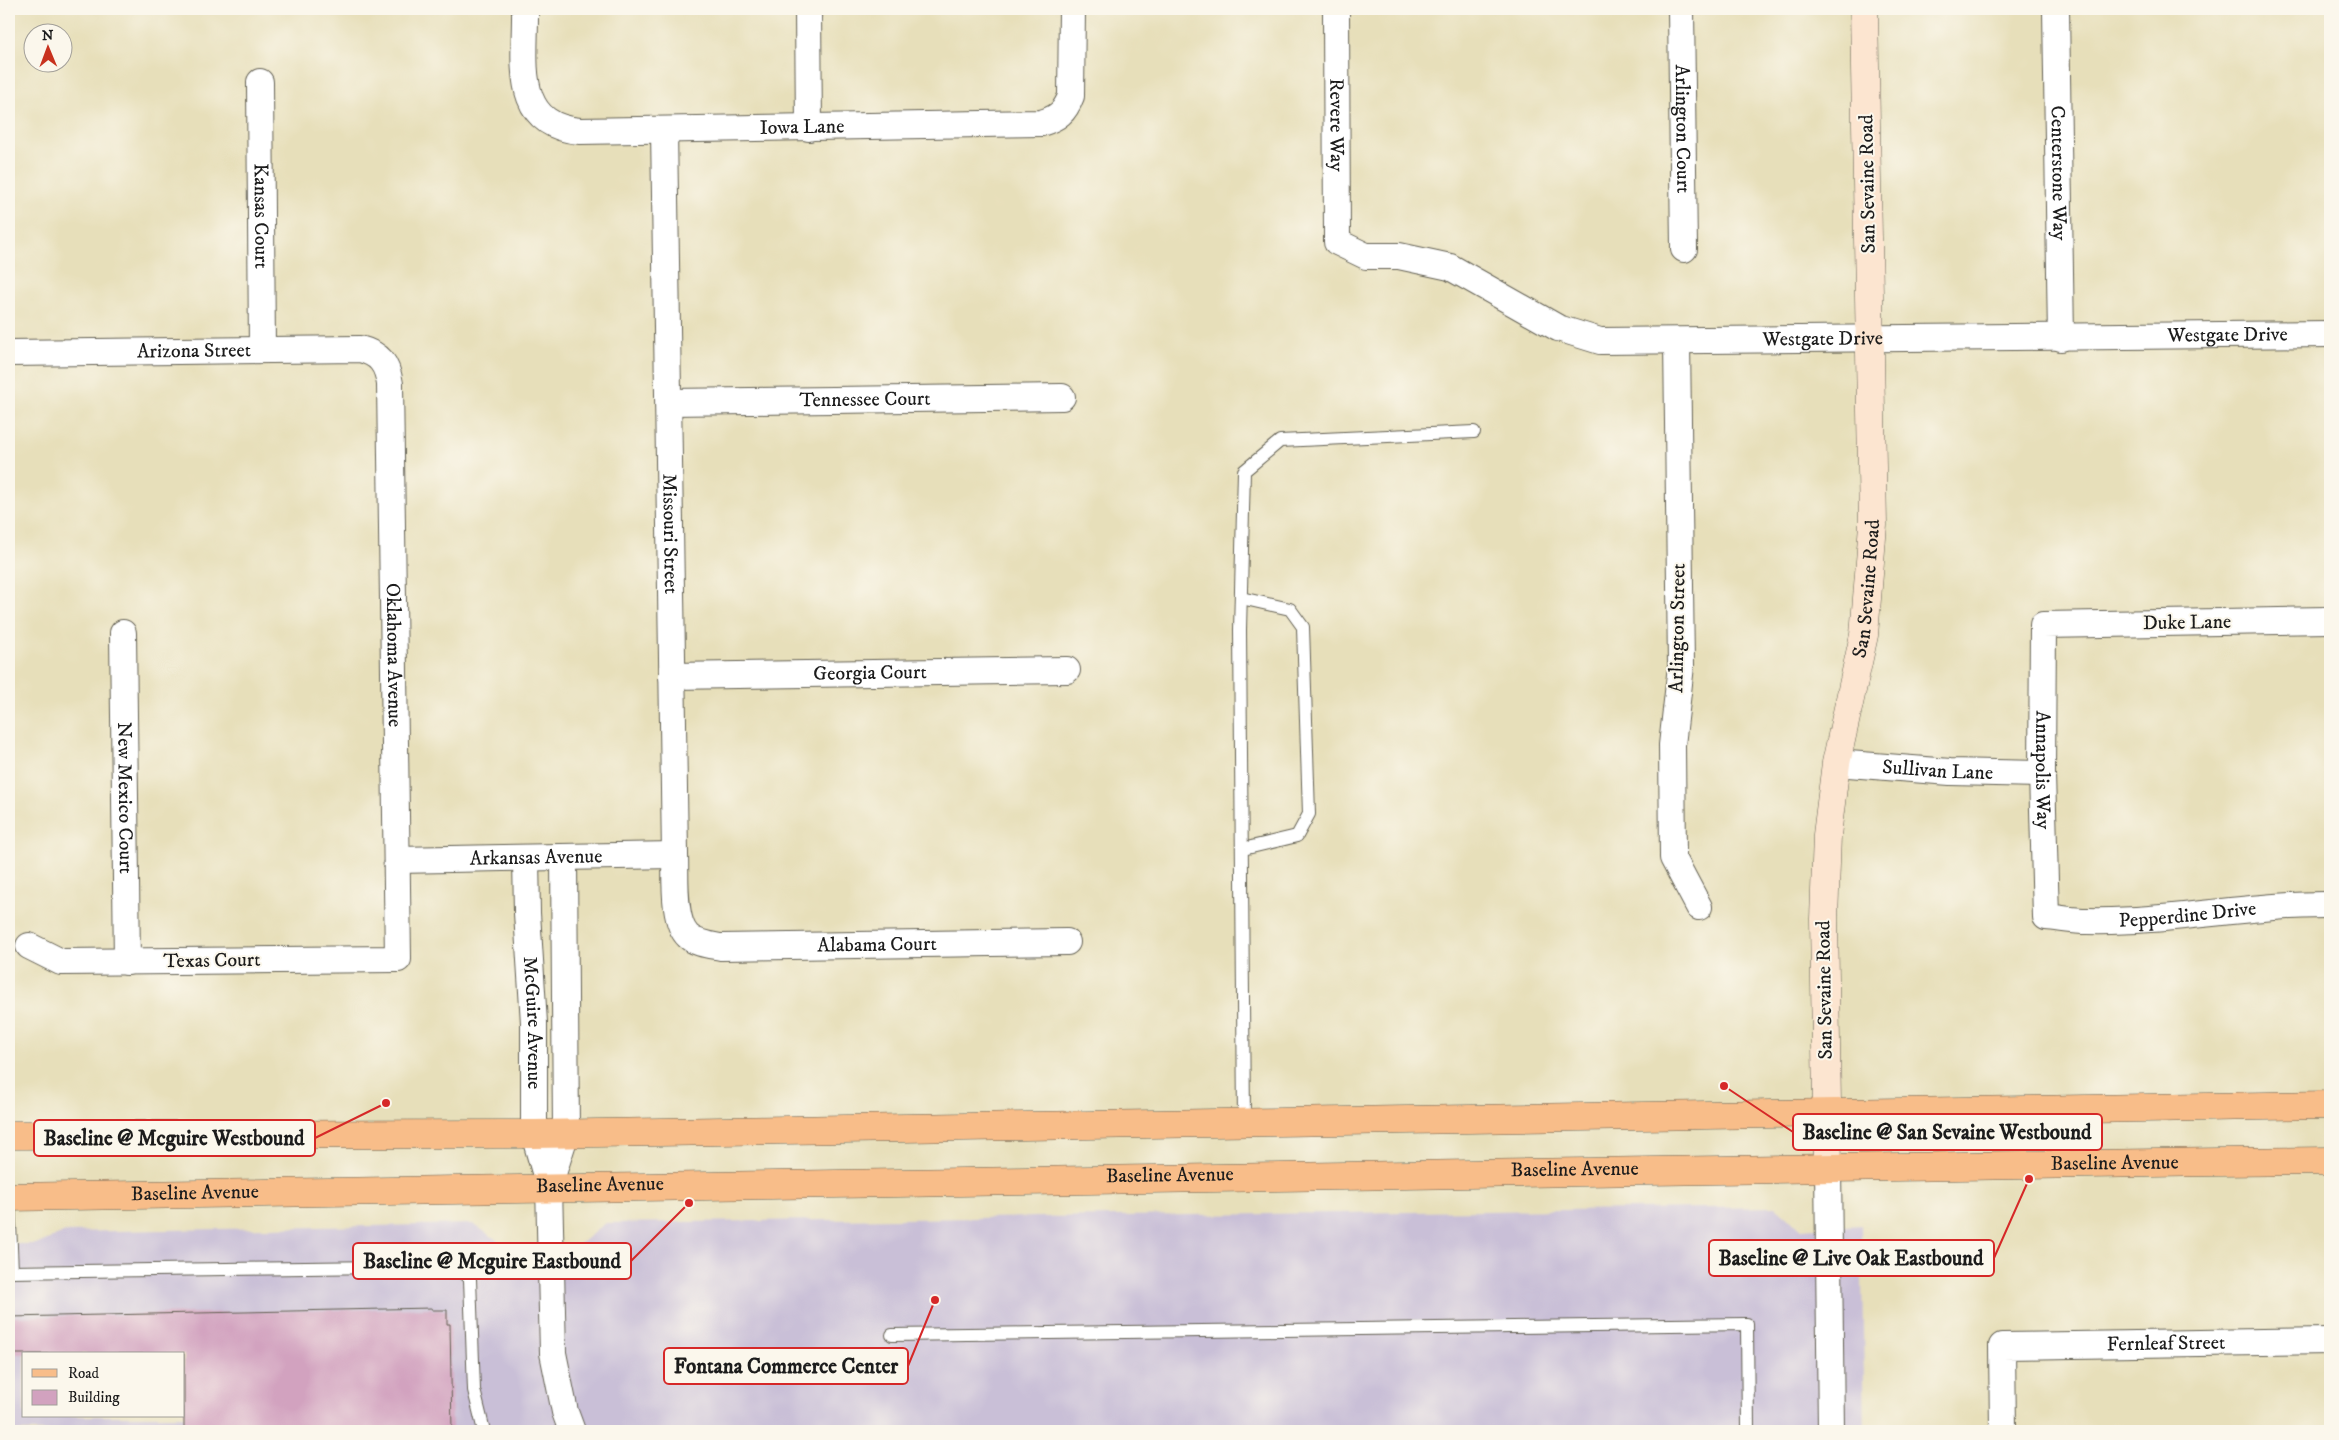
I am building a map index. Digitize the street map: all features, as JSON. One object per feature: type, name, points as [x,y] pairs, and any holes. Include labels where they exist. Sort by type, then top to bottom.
[{"type":"main road","points":[[9,1135],[534,1134],[2330,1105]]},
{"type":"main road","name":"Baseline Avenue","points":[[9,1197],[549,1186],[1828,1166],[2330,1161]]},
{"type":"street","name":"Iowa Lane","points":[[525,9],[526,82],[528,95],[543,119],[554,126],[566,130],[1030,125],[1041,123],[1061,115],[1067,107],[1072,84],[1072,9]]},
{"type":"street","points":[[808,9],[809,128]]},
{"type":"street","name":"Revere Way","points":[[1336,9],[1338,242]]},
{"type":"street","name":"Arlington Court","points":[[1681,9],[1684,249]]},
{"type":"street","name":"San Sevaine Road","points":[[1828,1166],[1824,919],[1827,835],[1836,763],[1864,635],[1873,525],[1864,9]]},
{"type":"street","name":"Centerstone Way","points":[[2056,9],[2061,338]]},
{"type":"street","name":"Kansas Court","points":[[260,82],[262,350]]},
{"type":"street","name":"Missouri Street","points":[[664,130],[675,855],[677,904],[682,927],[688,936]]},
{"type":"street","name":"Westgate Drive","points":[[1338,242],[1366,256],[1399,256],[1450,267],[1558,328],[1600,341],[2330,334]]},
{"type":"street","name":"Arlington Street","points":[[1677,341],[1681,666],[1672,745],[1673,858],[1698,907]]},
{"type":"street","name":"Arizona Street","points":[[9,353],[354,349],[370,351],[379,357]]},
{"type":"street","name":"Oklahoma Avenue","points":[[379,357],[385,364],[390,384],[398,959]]},
{"type":"street","name":"Tennessee Court","points":[[669,402],[1062,397]]},
{"type":"street","name":"Duke Lane","points":[[2043,625],[2330,620]]},
{"type":"street","name":"Annapolis Way","points":[[2043,625],[2042,774],[2046,917]]},
{"type":"street","name":"New Mexico Court","points":[[122,633],[127,962]]},
{"type":"street","name":"Georgia Court","points":[[672,676],[1067,670]]},
{"type":"street","name":"Sullivan Lane","points":[[1836,763],[1950,772],[2042,774]]},
{"type":"street","name":"Arkansas Avenue","points":[[397,860],[675,855]]},
{"type":"street","name":"McGuire Avenue","points":[[549,1186],[566,1133],[564,857]]},
{"type":"street","name":"McGuire Avenue","points":[[526,858],[527,913],[534,1022],[534,1134],[549,1186],[554,1353],[566,1412],[572,1431]]},
{"type":"street","name":"Pepperdine Drive","points":[[2046,917],[2087,921],[2192,915],[2289,904],[2330,905]]},
{"type":"street","name":"Alabama Court","points":[[688,936],[705,944],[721,947],[1067,942]]},
{"type":"street","name":"Texas Court","points":[[29,946],[61,962],[398,959]]},
{"type":"street","points":[[1828,1166],[1831,1431]]},
{"type":"street","name":"Fernleaf Street","points":[[2003,1431],[2002,1346],[2330,1341]]},
{"type":"lane","points":[[1244,1122],[1241,598],[1244,470],[1280,441],[1474,432]]},
{"type":"lane","points":[[1241,598],[1290,609],[1304,627],[1310,814],[1297,836],[1243,849]]},
{"type":"lane","points":[[9,1197],[10,1272],[458,1266],[470,1279],[474,1390],[484,1431]]},
{"type":"lane","points":[[892,1334],[1746,1324],[1748,1431]]},
{"type":"shaded area","points":[[1776,1207],[1801,1229],[1861,1225],[1865,1431],[9,1431],[9,1244],[38,1244],[65,1232],[473,1224],[506,1246],[577,1246],[606,1223]]},
{"type":"building","points":[[432,1308],[432,1310],[447,1310],[447,1324],[450,1324],[452,1431],[184,1431],[185,1352],[22,1352],[22,1354],[9,1354],[9,1317]]},
{"type":"place","name":"Baseline @ San Sevaine Westbound","points":[[1724,1086]]},
{"type":"place","name":"Baseline @ Mcguire Westbound","points":[[386,1103]]},
{"type":"place","name":"Baseline @ Live Oak Eastbound","points":[[2029,1179]]},
{"type":"place","name":"Baseline @ Mcguire Eastbound","points":[[689,1203]]},
{"type":"place","name":"Fontana Commerce Center","points":[[935,1300]]}]
